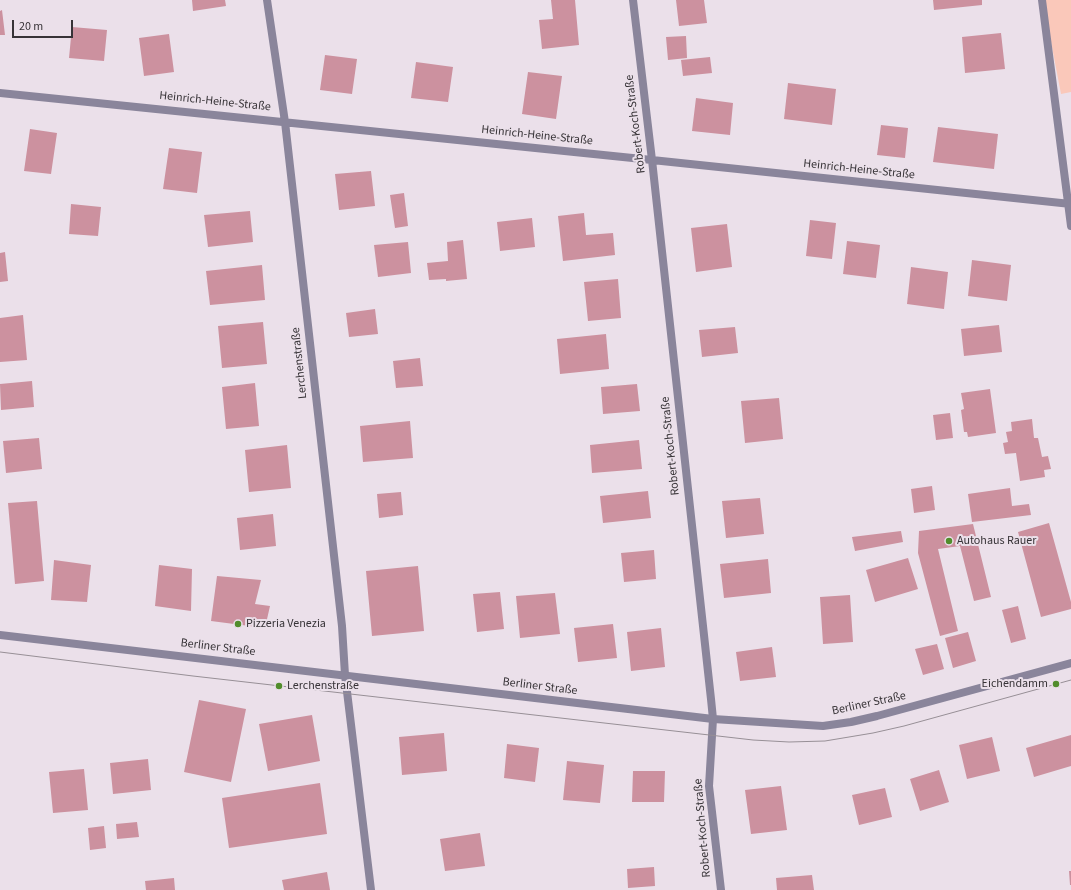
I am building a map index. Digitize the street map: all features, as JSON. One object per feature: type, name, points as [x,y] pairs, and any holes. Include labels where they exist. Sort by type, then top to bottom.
[{"type":"street","name":"Lerchenstraße","points":[[267,0],[285,122],[342,626],[345,675],[371,890]]},
{"type":"street","name":"Robert-Koch-Straße","points":[[633,0],[713,719],[709,786],[721,890]]},
{"type":"street","points":[[1042,0],[1070,204],[1071,226]]},
{"type":"street","name":"Heinrich-Heine-Straße","points":[[0,93],[1070,204]]},
{"type":"street","name":"Berliner Straße","points":[[0,636],[713,719],[823,726],[877,716],[1071,663]]},
{"type":"shaded area","points":[[1043,0],[1071,0],[1071,92],[1061,94]]},
{"type":"building","points":[[192,0],[225,0],[226,6],[193,11]]},
{"type":"building","points":[[551,0],[575,0],[579,45],[542,49],[539,20],[553,19]]},
{"type":"building","points":[[676,0],[704,0],[707,23],[679,26]]},
{"type":"building","points":[[933,0],[982,0],[982,5],[934,10]]},
{"type":"building","points":[[2,10],[5,35],[0,35],[0,11]]},
{"type":"building","points":[[72,27],[107,30],[104,61],[69,58]]},
{"type":"building","points":[[1001,33],[1005,69],[965,73],[962,37]]},
{"type":"building","points":[[169,34],[174,72],[144,76],[139,38]]},
{"type":"building","points":[[686,36],[687,58],[668,60],[666,37]]},
{"type":"building","points":[[325,55],[357,59],[352,94],[320,90]]},
{"type":"building","points":[[710,57],[712,73],[683,76],[681,60]]},
{"type":"building","points":[[416,62],[453,67],[448,102],[411,98]]},
{"type":"building","points":[[528,72],[562,76],[556,119],[522,114]]},
{"type":"building","points":[[788,83],[836,89],[832,125],[784,119]]},
{"type":"building","points":[[696,98],[733,103],[730,135],[692,131]]},
{"type":"building","points":[[881,125],[908,128],[905,158],[877,155]]},
{"type":"building","points":[[938,127],[998,134],[994,169],[933,162]]},
{"type":"building","points":[[30,129],[57,133],[51,174],[24,171]]},
{"type":"building","points":[[169,148],[202,152],[197,193],[163,189]]},
{"type":"building","points":[[371,171],[375,206],[339,210],[335,174]]},
{"type":"building","points":[[404,193],[408,226],[395,228],[390,195]]},
{"type":"building","points":[[71,204],[101,207],[98,236],[69,234]]},
{"type":"building","points":[[250,211],[253,242],[208,247],[204,215]]},
{"type":"building","points":[[584,213],[586,235],[613,233],[615,255],[563,261],[558,216]]},
{"type":"building","points":[[532,218],[535,247],[500,251],[497,222]]},
{"type":"building","points":[[810,220],[836,223],[832,259],[806,256]]},
{"type":"building","points":[[727,224],[732,267],[696,272],[691,228]]},
{"type":"building","points":[[463,240],[467,279],[446,281],[446,279],[429,280],[427,263],[448,261],[447,242]]},
{"type":"building","points":[[847,241],[880,245],[876,278],[843,274]]},
{"type":"building","points":[[408,242],[411,273],[378,277],[374,245]]},
{"type":"building","points":[[5,252],[8,281],[0,282],[0,253]]},
{"type":"building","points":[[972,260],[1011,265],[1007,301],[968,296]]},
{"type":"building","points":[[262,265],[265,300],[210,305],[206,271]]},
{"type":"building","points":[[911,267],[948,272],[944,309],[907,304]]},
{"type":"building","points":[[618,279],[621,318],[588,321],[584,282]]},
{"type":"building","points":[[375,309],[378,334],[349,337],[346,313]]},
{"type":"building","points":[[23,315],[27,360],[0,362],[0,318]]},
{"type":"building","points":[[263,322],[267,364],[222,368],[218,326]]},
{"type":"building","points":[[999,325],[1002,352],[964,356],[961,329]]},
{"type":"building","points":[[735,327],[738,353],[702,357],[699,330]]},
{"type":"building","points":[[606,334],[609,369],[560,374],[557,339]]},
{"type":"building","points":[[420,358],[423,386],[396,388],[393,361]]},
{"type":"building","points":[[32,381],[34,407],[1,410],[0,384]]},
{"type":"building","points":[[255,383],[259,426],[226,429],[222,387]]},
{"type":"building","points":[[637,384],[640,411],[603,414],[601,387]]},
{"type":"building","points":[[990,389],[996,433],[968,437],[967,432],[964,432],[961,410],[964,409],[961,393]]},
{"type":"building","points":[[779,398],[783,439],[745,443],[741,401]]},
{"type":"building","points":[[950,413],[953,438],[936,440],[933,415]]},
{"type":"building","points":[[1032,419],[1034,438],[1038,438],[1042,457],[1048,456],[1051,469],[1044,470],[1045,477],[1020,481],[1016,453],[1005,454],[1003,443],[1008,442],[1006,432],[1012,431],[1011,422]]},
{"type":"building","points":[[410,421],[413,458],[363,462],[360,426]]},
{"type":"building","points":[[39,438],[42,469],[6,473],[3,441]]},
{"type":"building","points":[[639,440],[642,469],[592,473],[590,445]]},
{"type":"building","points":[[287,445],[291,488],[249,492],[245,450]]},
{"type":"building","points":[[932,486],[935,510],[914,513],[911,489]]},
{"type":"building","points":[[1010,488],[1012,506],[1029,504],[1031,515],[972,522],[968,494]]},
{"type":"building","points":[[648,491],[651,518],[603,523],[600,496]]},
{"type":"building","points":[[401,492],[403,515],[379,518],[377,494]]},
{"type":"building","points":[[760,498],[764,534],[726,538],[722,501]]},
{"type":"building","points":[[37,501],[44,581],[15,584],[8,503]]},
{"type":"building","points":[[273,514],[276,546],[240,550],[237,518]]},
{"type":"building","points":[[1049,523],[1071,602],[1071,609],[1041,617],[1018,532]]},
{"type":"building","points":[[973,524],[991,597],[974,601],[960,546],[938,549],[958,631],[940,636],[918,553],[919,531]]},
{"type":"building","points":[[901,531],[903,542],[855,551],[852,537]]},
{"type":"building","points":[[654,550],[656,579],[624,582],[621,553]]},
{"type":"building","points":[[908,558],[918,589],[875,602],[866,570]]},
{"type":"building","points":[[768,559],[771,593],[724,598],[720,564]]},
{"type":"building","points":[[54,560],[91,565],[87,602],[51,600]]},
{"type":"building","points":[[159,565],[192,569],[191,611],[155,606]]},
{"type":"building","points":[[418,566],[424,631],[372,636],[366,571]]},
{"type":"building","points":[[217,576],[261,580],[255,604],[270,606],[265,628],[211,621]]},
{"type":"building","points":[[500,592],[504,629],[477,632],[473,594]]},
{"type":"building","points":[[555,593],[560,634],[520,638],[516,596]]},
{"type":"building","points":[[850,595],[853,642],[823,644],[820,597]]},
{"type":"building","points":[[1018,606],[1026,639],[1011,643],[1002,610]]},
{"type":"building","points":[[613,624],[617,658],[578,662],[574,628]]},
{"type":"building","points":[[661,628],[665,667],[631,671],[627,632]]},
{"type":"building","points":[[968,632],[976,661],[953,668],[945,638]]},
{"type":"building","points":[[937,644],[944,669],[923,675],[915,649]]},
{"type":"building","points":[[772,647],[776,677],[740,681],[736,652]]},
{"type":"building","points":[[199,700],[246,709],[231,782],[184,772]]},
{"type":"building","points":[[312,715],[320,761],[268,771],[259,724]]},
{"type":"building","points":[[444,733],[447,771],[402,775],[399,737]]},
{"type":"building","points":[[1071,735],[1071,766],[1034,777],[1026,748]]},
{"type":"building","points":[[992,737],[1000,771],[967,779],[959,745]]},
{"type":"building","points":[[507,744],[539,748],[535,782],[504,778]]},
{"type":"building","points":[[148,759],[151,790],[113,794],[110,763]]},
{"type":"building","points":[[567,761],[604,765],[600,803],[563,800]]},
{"type":"building","points":[[84,769],[88,810],[53,813],[49,772]]},
{"type":"building","points":[[939,770],[949,802],[920,811],[910,779]]},
{"type":"building","points":[[633,771],[665,771],[664,802],[632,802]]},
{"type":"building","points":[[320,783],[327,834],[229,848],[222,798]]},
{"type":"building","points":[[781,786],[787,830],[751,834],[745,790]]},
{"type":"building","points":[[885,788],[892,817],[859,825],[852,795]]},
{"type":"building","points":[[137,822],[139,837],[117,839],[116,824]]},
{"type":"building","points":[[104,826],[106,848],[90,850],[88,828]]},
{"type":"building","points":[[480,833],[485,866],[445,871],[440,839]]},
{"type":"building","points":[[654,867],[655,886],[628,888],[627,869]]},
{"type":"building","points":[[1069,871],[1071,871],[1071,885],[1070,885]]},
{"type":"building","points":[[327,872],[330,890],[284,890],[282,880]]},
{"type":"building","points":[[812,875],[814,890],[777,890],[776,878]]},
{"type":"building","points":[[174,878],[175,890],[146,890],[145,881]]},
{"type":"tram line","points":[[0,652],[193,676],[753,740],[789,742],[825,741],[873,733],[904,726],[1071,680]]},
{"type":"place","name":"Autohaus Rauer","points":[[949,541]]},
{"type":"place","name":"Pizzeria Venezia","points":[[238,624]]},
{"type":"place","name":"Eichendamm","points":[[1056,684]]},
{"type":"place","name":"Lerchenstraße","points":[[279,686]]}]
